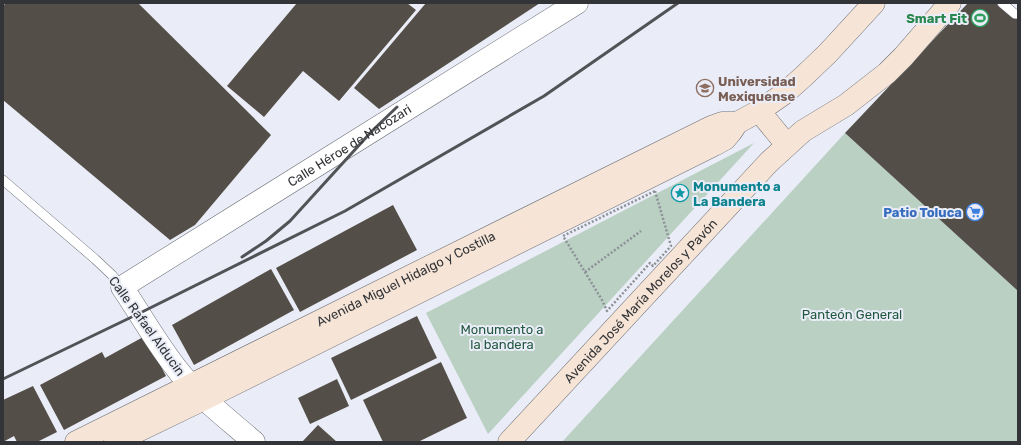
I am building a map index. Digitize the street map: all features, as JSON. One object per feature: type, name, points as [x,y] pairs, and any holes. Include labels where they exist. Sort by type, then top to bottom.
[{"type":"main road","name":"Avenida Miguel Hidalgo y Costilla","points":[[76,442],[198,392],[396,293],[711,127],[722,123],[737,123],[759,111],[785,93],[804,76],[828,53],[874,3]]},
{"type":"main road","name":"Avenida José María Morelos y Pavón","points":[[509,442],[786,145],[803,131],[846,105],[887,73],[950,3]]},
{"type":"main road","points":[[759,111],[786,145]]},
{"type":"main road","name":"Avenida Miguel Hidalgo y Costilla","points":[[115,442],[198,392]]},
{"type":"street","name":"Calle Héroe de Nacozari","points":[[122,286],[577,3]]},
{"type":"street","name":"Calle Rafael Alducin","points":[[122,286],[170,360],[198,392],[254,442]]},
{"type":"lane","points":[[1002,3],[1015,14],[1018,14]]},
{"type":"lane","name":"Calle Rafael Alducin","points":[[3,180],[95,259],[122,286]]},
{"type":"path","points":[[607,311],[563,236],[655,191],[671,246]]},
{"type":"path","points":[[584,272],[641,231]]},
{"type":"green space","name":"Panteón General","points":[[845,133],[1018,291],[1018,442],[562,442]]},
{"type":"green space","name":"Monumento a la bandera","points":[[754,143],[488,434],[426,313]]},
{"type":"building","points":[[6,3],[138,3],[271,135],[195,225],[170,240],[3,100],[3,6]]},
{"type":"building","points":[[297,3],[407,3],[416,10],[339,101],[303,71],[264,117],[227,86]]},
{"type":"building","points":[[426,3],[540,3],[379,109],[354,88]]},
{"type":"building","name":"Patio Toluca","points":[[968,3],[998,3],[1016,19],[1018,18],[1018,291],[845,133]]},
{"type":"building","points":[[393,205],[417,250],[300,312],[276,268]]},
{"type":"building","points":[[271,269],[294,310],[194,365],[172,325]]},
{"type":"building","points":[[417,316],[437,358],[351,400],[331,358]]},
{"type":"building","points":[[145,336],[166,376],[64,430],[40,385],[102,352],[105,358]]},
{"type":"building","points":[[441,362],[467,418],[418,442],[383,442],[363,400]]},
{"type":"building","points":[[337,379],[349,406],[310,424],[298,398]]},
{"type":"building","points":[[33,386],[57,432],[37,442],[17,442],[14,436],[3,442],[3,400]]},
{"type":"building","points":[[318,425],[337,442],[302,442]]},
{"type":"railway","points":[[3,379],[345,211],[544,96],[678,3]]},
{"type":"railway","points":[[242,257],[266,241],[290,221],[372,131],[397,107]]},
{"type":"place","name":"Smart Fit","points":[[980,18]]},
{"type":"place","name":"Universidad Mexiquense","points":[[705,88]]},
{"type":"place","name":"Monumento a La Bandera","points":[[680,193]]},
{"type":"place","name":"Patio Toluca","points":[[975,212]]}]
